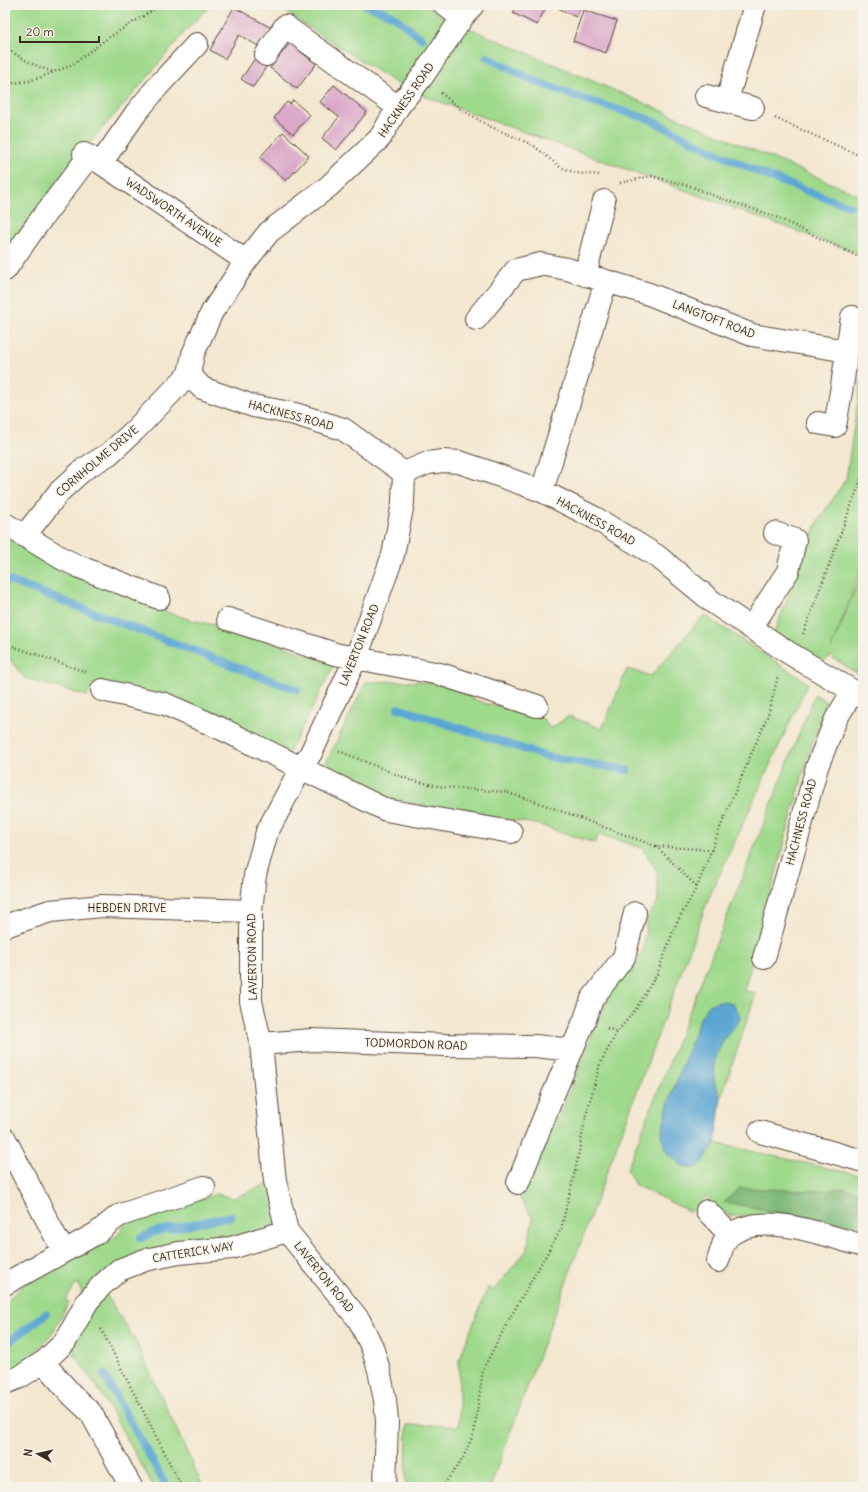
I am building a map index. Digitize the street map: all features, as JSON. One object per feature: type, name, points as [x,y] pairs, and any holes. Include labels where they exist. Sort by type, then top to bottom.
[{"type":"street","points":[[727,100],[754,5]]},
{"type":"street","name":"HACKNESS ROAD","points":[[460,9],[422,78],[398,107],[380,138],[328,187],[269,232],[246,261],[212,312],[193,354],[189,374],[202,388],[252,406],[295,414],[343,429],[404,473],[428,464],[443,461],[459,462],[542,491],[595,518],[657,556],[714,603],[789,653],[858,694]]},
{"type":"street","points":[[266,55],[285,26],[398,107]]},
{"type":"street","points":[[5,270],[36,226],[92,158],[136,113],[158,86],[197,44]]},
{"type":"street","points":[[706,96],[727,100],[753,108]]},
{"type":"street","name":"WADSWORTH AVENUE","points":[[92,158],[246,261]]},
{"type":"street","points":[[576,272],[604,201]]},
{"type":"street","name":"LANGTOFT ROAD","points":[[476,319],[516,270],[541,264],[576,272],[650,294],[752,335],[847,351]]},
{"type":"street","points":[[542,491],[606,281]]},
{"type":"street","points":[[818,423],[835,426],[852,316]]},
{"type":"street","name":"CORNHOLME DRIVE","points":[[25,535],[59,492],[84,469],[109,454],[135,430],[189,374]]},
{"type":"street","name":"LAVERTON ROAD","points":[[385,1487],[387,1421],[385,1400],[379,1370],[372,1347],[359,1320],[287,1231],[275,1181],[261,1044],[251,1001],[251,911],[255,875],[267,832],[316,742],[356,658],[393,555],[403,503],[404,473]]},
{"type":"street","points":[[5,524],[63,559],[159,598]]},
{"type":"street","points":[[751,628],[788,571],[794,540],[775,533]]},
{"type":"street","points":[[228,619],[335,654],[440,674],[537,706]]},
{"type":"street","points":[[102,690],[165,704],[224,730],[386,810],[511,832]]},
{"type":"street","name":"HACHNESS ROAD","points":[[764,958],[817,767],[836,719],[858,694]]},
{"type":"street","name":"HEBDEN DRIVE","points":[[5,926],[50,911],[102,906],[251,911]]},
{"type":"street","points":[[518,1183],[592,999],[624,957],[635,913]]},
{"type":"street","name":"TODMORDON ROAD","points":[[261,1044],[312,1040],[446,1045],[534,1046],[572,1050]]},
{"type":"street","points":[[760,1132],[863,1161]]},
{"type":"street","points":[[5,1139],[63,1252]]},
{"type":"street","points":[[5,1284],[97,1233],[118,1216],[204,1187]]},
{"type":"street","points":[[707,1211],[730,1235]]},
{"type":"street","points":[[718,1261],[724,1242],[730,1235],[742,1228],[772,1224],[798,1228],[863,1246]]},
{"type":"street","name":"CATTERICK WAY","points":[[5,1384],[20,1377],[43,1362],[65,1342],[87,1302],[101,1286],[119,1270],[145,1260],[179,1253],[232,1248],[287,1231]]},
{"type":"street","points":[[43,1362],[72,1395],[92,1413],[131,1487]]},
{"type":"path","points":[[5,84],[29,81],[72,65],[108,38],[161,5]]},
{"type":"path","points":[[5,47],[38,67],[54,72]]},
{"type":"path","points":[[422,78],[459,108],[489,126],[533,145],[560,167],[576,173],[607,178]]},
{"type":"path","points":[[753,108],[863,157]]},
{"type":"path","points":[[618,184],[651,176],[690,186],[717,197],[774,216],[863,259]]},
{"type":"path","points":[[442,1487],[463,1458],[474,1433],[483,1370],[511,1316],[561,1229],[576,1167],[585,1120],[600,1064],[617,1032],[636,1009],[657,974],[676,924],[697,887],[726,813],[768,715],[780,670],[789,653],[802,635],[863,474]]},
{"type":"path","points":[[316,742],[410,780],[443,787],[505,792],[531,800],[655,846],[712,850]]},
{"type":"path","points":[[655,846],[697,887]]},
{"type":"path","points":[[87,1302],[182,1487]]},
{"type":"green space","points":[[5,5],[211,5],[189,27],[135,92],[69,166],[9,246],[5,249]]},
{"type":"green space","points":[[277,5],[427,5],[441,16],[863,197],[863,255],[405,89],[302,23]]},
{"type":"green space","points":[[863,367],[863,564],[831,649],[863,571],[863,677],[830,656],[815,669],[771,641],[818,521],[846,479]]},
{"type":"green space","points":[[5,537],[62,572],[155,608],[191,620],[223,627],[286,647],[334,665],[288,754],[95,683],[87,696],[24,678],[5,653]]},
{"type":"green space","points":[[704,615],[808,683],[709,897],[490,1487],[406,1487],[407,1425],[459,1426],[459,1360],[488,1287],[493,1291],[527,1250],[533,1218],[520,1199],[553,1117],[558,1119],[610,992],[643,951],[647,918],[658,901],[657,871],[642,848],[599,834],[595,843],[536,824],[392,800],[324,767],[366,682],[410,681],[433,683],[454,689],[484,703],[531,713],[543,719],[550,729],[569,716],[602,729],[627,669],[651,676]]},
{"type":"green space","points":[[815,694],[826,702],[806,763],[744,991],[756,993],[721,1098],[715,1143],[863,1176],[863,1228],[792,1215],[731,1216],[721,1211],[706,1197],[691,1212],[635,1185],[627,1169]]},
{"type":"green space","points":[[275,1181],[287,1231],[179,1253],[101,1286],[136,1342],[203,1487],[154,1487],[98,1388],[65,1342],[87,1302],[77,1283],[65,1300],[69,1302],[52,1334],[32,1356],[5,1375],[5,1303],[25,1284],[68,1263],[117,1236],[128,1220],[217,1194],[234,1198]]},
{"type":"green space","points":[[740,1188],[817,1191],[842,1188],[863,1192],[863,1228],[724,1202]]},
{"type":"water","points":[[720,1001],[733,1004],[741,1018],[724,1039],[715,1059],[714,1080],[721,1098],[715,1143],[704,1161],[696,1168],[683,1166],[668,1154],[661,1136],[668,1104],[701,1016],[710,1004]]},
{"type":"building","points":[[517,5],[547,5],[537,25],[513,13]]},
{"type":"building","points":[[552,5],[582,5],[576,17]]},
{"type":"building","points":[[234,7],[271,28],[260,47],[239,35],[225,59],[210,50]]},
{"type":"building","points":[[583,10],[617,21],[606,53],[573,41]]},
{"type":"building","points":[[290,43],[316,64],[297,89],[270,68]]},
{"type":"building","points":[[256,57],[268,64],[253,87],[241,79]]},
{"type":"building","points":[[334,85],[367,112],[336,150],[322,138],[339,117],[320,102]]},
{"type":"building","points":[[293,100],[310,115],[293,134],[274,118],[287,102],[290,104]]},
{"type":"building","points":[[283,132],[309,156],[286,181],[260,157]]},
{"type":"waterway","points":[[366,5],[392,15],[422,39]]},
{"type":"waterway","points":[[487,57],[530,79],[574,96],[651,120],[710,150],[772,178],[850,206]]},
{"type":"waterway","points":[[5,579],[297,690]]},
{"type":"waterway","points":[[398,708],[548,757],[627,770]]},
{"type":"waterway","points":[[141,1238],[154,1232],[231,1216]]},
{"type":"waterway","points":[[5,1345],[46,1314]]},
{"type":"waterway","points":[[104,1375],[167,1487]]}]
